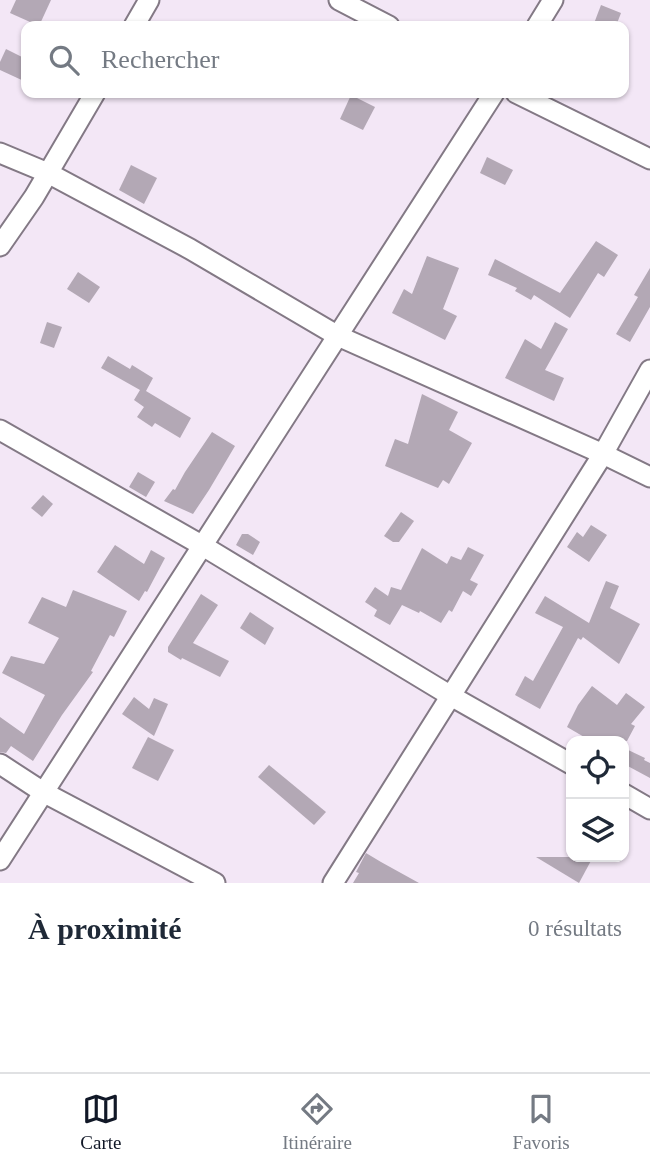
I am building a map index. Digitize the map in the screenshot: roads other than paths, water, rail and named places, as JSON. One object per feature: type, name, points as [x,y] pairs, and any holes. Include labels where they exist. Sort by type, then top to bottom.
[{"type":"street","points":[[137,21],[149,0]]},
{"type":"street","points":[[339,0],[379,21]]},
{"type":"street","points":[[540,21],[554,0]]},
{"type":"street","points":[[0,246],[34,197],[92,98]]},
{"type":"street","points":[[0,860],[491,98]]},
{"type":"street","points":[[526,98],[650,159]]},
{"type":"street","points":[[0,153],[48,173],[190,249],[338,336],[650,477]]},
{"type":"street","points":[[333,883],[603,454],[650,370]]},
{"type":"street","points":[[0,430],[203,546],[451,696],[566,761]]},
{"type":"street","points":[[0,764],[43,792],[215,883]]},
{"type":"street","points":[[629,797],[650,809]]}]
